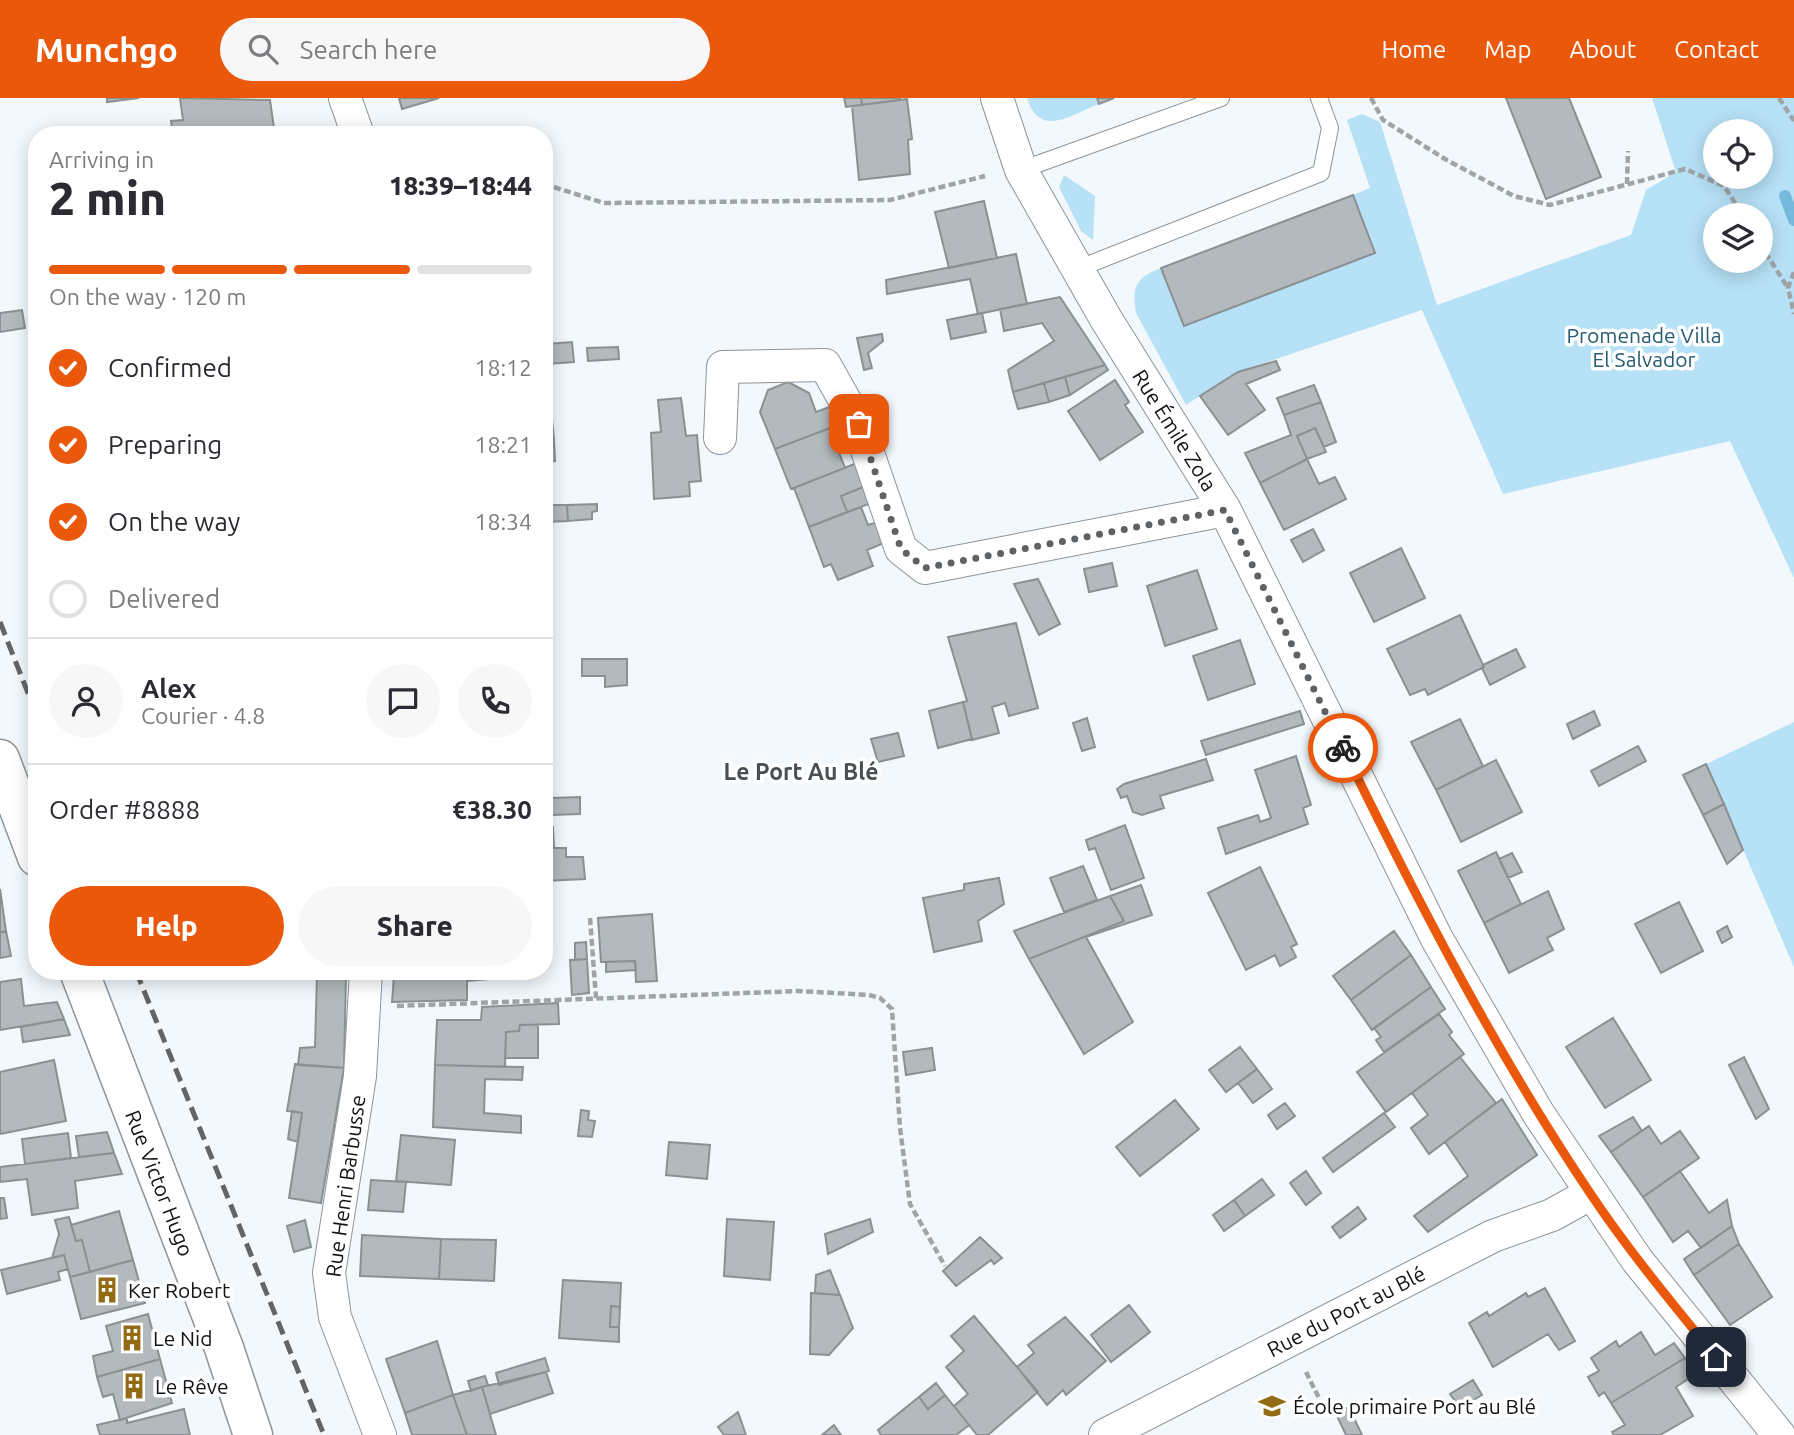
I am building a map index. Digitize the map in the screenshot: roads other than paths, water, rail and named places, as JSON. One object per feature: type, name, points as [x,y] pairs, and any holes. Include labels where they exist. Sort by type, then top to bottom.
[{"type":"street","points":[[345,98],[355,126]]},
{"type":"street","name":"Rue Émile Zola","points":[[997,98],[1021,170],[1077,269],[1225,510],[1437,939],[1538,1113],[1590,1194],[1637,1260],[1779,1435]]},
{"type":"street","points":[[720,438],[723,367],[825,365],[859,424],[901,549],[925,568],[1225,510]]},
{"type":"street","points":[[0,759],[28,833]]},
{"type":"street","name":"Rue Victor Hugo","points":[[82,980],[224,1348],[253,1435]]},
{"type":"street","name":"Rue Henri Barbusse","points":[[366,980],[360,1076],[329,1273],[335,1317],[380,1435]]},
{"type":"street","name":"Rue du Port au Blé","points":[[1105,1435],[1493,1236],[1552,1215],[1590,1194]]},
{"type":"lane","points":[[1021,170],[1221,98]]},
{"type":"lane","points":[[1077,269],[1321,173],[1330,128],[1319,98]]},
{"type":"waterway","points":[[1785,196],[1794,220]]},
{"type":"railway","points":[[0,622],[28,693]]},
{"type":"railway","points":[[140,980],[324,1435]]},
{"type":"place","name":"Ker Robert","points":[[107,1290]]},
{"type":"place","name":"Le Nid","points":[[132,1338]]},
{"type":"place","name":"Le Rêve","points":[[134,1386]]},
{"type":"place","name":"École primaire Port au Blé","points":[[1272,1406]]},
{"type":"district","name":"Le Port Au Blé","points":[[801,771]]},
{"type":"park label","name":"Promenade Villa El Salvador","points":[[1644,347]]}]
